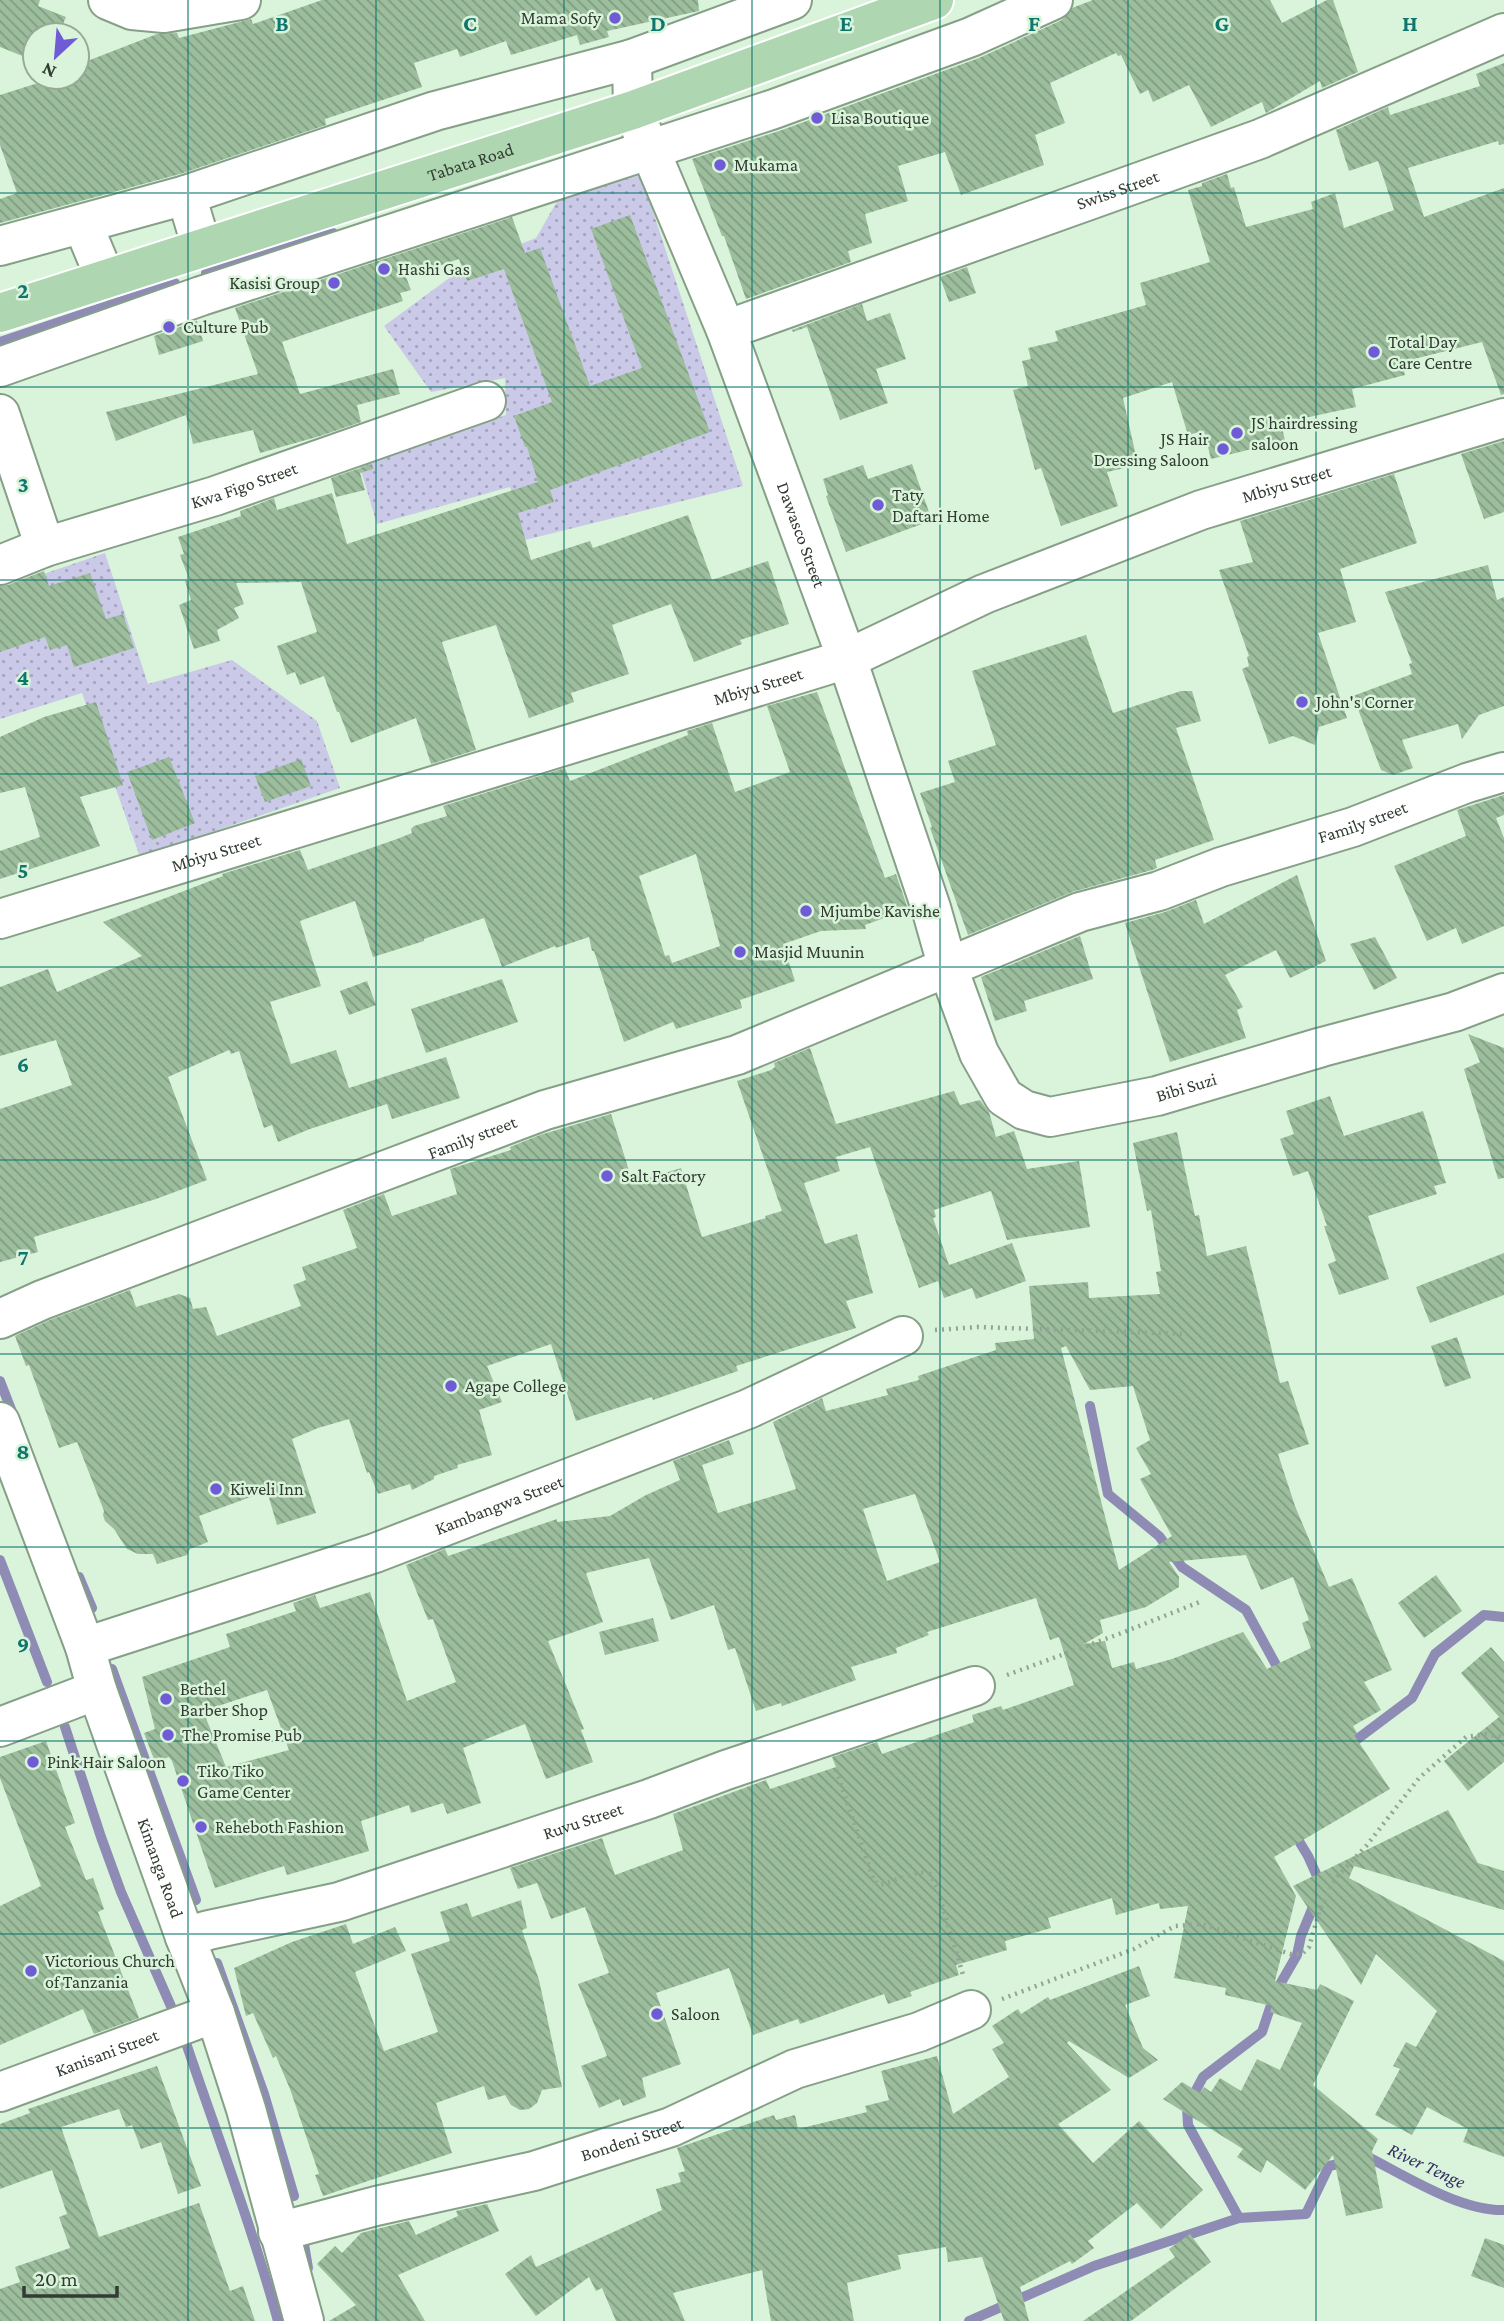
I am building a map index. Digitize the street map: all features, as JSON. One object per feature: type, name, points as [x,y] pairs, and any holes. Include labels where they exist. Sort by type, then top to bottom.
[{"type":"main road","name":"Tabata Road","points":[[0,313],[633,110],[920,3]]},
{"type":"street","points":[[108,0],[132,10],[164,13],[241,0]]},
{"type":"street","points":[[0,246],[186,195],[435,111],[632,59],[792,0]]},
{"type":"street","points":[[0,367],[201,296],[774,110],[971,37],[1053,0]]},
{"type":"street","name":"Swiss Street","points":[[726,330],[1261,139],[1504,33]]},
{"type":"street","points":[[632,59],[633,110]]},
{"type":"street","points":[[753,66],[774,110]]},
{"type":"street","name":"Dawasco Street","points":[[633,110],[726,330],[847,659],[932,908],[948,968]]},
{"type":"street","points":[[410,181],[422,223]]},
{"type":"street","points":[[186,195],[192,251],[201,296]]},
{"type":"street","points":[[83,225],[106,280]]},
{"type":"street","name":"Kwa Figo Street","points":[[0,565],[45,547],[215,496],[486,401]]},
{"type":"street","points":[[0,414],[45,547]]},
{"type":"street","name":"Mbiyu Street","points":[[0,919],[847,659],[984,594],[1201,510],[1504,418]]},
{"type":"street","name":"Family street","points":[[0,1319],[66,1290],[545,1110],[737,1055],[1080,912],[1159,891],[1221,867],[1353,827],[1467,783],[1504,772]]},
{"type":"street","name":"Bibi Suzi","points":[[948,968],[979,1053],[1004,1097],[1024,1110],[1050,1118],[1157,1096],[1322,1047],[1454,1012],[1504,993]]},
{"type":"street","name":"Kambangwa Street","points":[[85,1647],[375,1553],[748,1409],[903,1336]]},
{"type":"street","name":"Kimanga Road","points":[[0,1422],[85,1647],[97,1690],[185,1937],[215,2012],[246,2109],[304,2321]]},
{"type":"street","name":"Ruvu Street","points":[[185,1937],[340,1902],[975,1686]]},
{"type":"street","points":[[0,1727],[97,1690]]},
{"type":"street","name":"Bondeni Street","points":[[278,2232],[376,2206],[534,2171],[671,2127],[795,2069],[919,2032],[971,2010]]},
{"type":"street","name":"Kanisani Street","points":[[0,2092],[215,2012]]},
{"type":"path","points":[[903,1336],[938,1329],[978,1327],[1187,1334]]},
{"type":"path","points":[[975,1686],[1202,1601]]},
{"type":"path","points":[[823,1738],[874,1881],[880,1885],[920,1872],[930,1874],[937,1888],[971,2010],[1134,1949],[1175,1926],[1202,1924],[1290,1954],[1302,1954],[1309,1947],[1320,1909],[1336,1878],[1367,1845],[1419,1778],[1466,1737],[1485,1734],[1504,1737]]},
{"type":"shaded area","points":[[641,175],[743,486],[525,540],[510,487],[377,524],[359,464],[506,415],[505,378],[431,392],[384,326],[467,265],[536,238],[559,198]]},
{"type":"shaded area","points":[[105,553],[148,684],[232,660],[317,721],[340,788],[140,857],[82,693],[0,719],[0,589]]},
{"type":"building","points":[[0,0],[40,0],[38,6],[66,17],[64,21],[21,21],[21,55],[0,47]]},
{"type":"building","points":[[322,0],[698,0],[699,11],[607,31],[609,37],[580,45],[577,35],[511,55],[506,41],[460,57],[457,49],[414,63],[422,87],[325,119],[326,125],[180,174],[0,223],[0,199],[17,193],[0,145],[0,95],[21,88],[21,91],[91,91],[91,60],[157,34],[177,33],[179,38],[251,19],[253,24]]},
{"type":"building","points":[[1093,0],[1270,0],[1282,23],[1327,0],[1333,0],[1358,72],[1322,88],[1320,81],[1266,113],[1262,102],[1211,127],[1189,85],[1153,102],[1148,90],[1140,94],[1121,55],[1116,53],[1050,83],[1065,123],[1035,135],[1044,165],[961,195],[945,152],[898,166],[908,201],[865,214],[872,243],[848,251],[851,262],[746,299],[724,236],[692,159],[782,130],[979,58],[1062,20],[1072,8]]},
{"type":"building","points":[[1504,63],[1504,144],[1499,145],[1498,141],[1408,168],[1424,217],[1504,188],[1504,394],[1501,395],[1482,342],[1402,362],[1405,375],[1352,389],[1356,407],[1281,423],[1286,445],[1257,451],[1256,448],[1211,459],[1204,431],[1188,435],[1172,382],[1123,398],[1138,465],[1107,472],[1118,506],[1061,526],[1041,468],[1035,470],[1013,390],[1028,386],[1022,361],[1031,359],[1028,348],[1058,341],[1055,331],[1146,305],[1140,283],[1210,262],[1188,190],[1202,186],[1202,183],[1227,174],[1231,188],[1234,187],[1246,227],[1313,209],[1311,202],[1335,193],[1344,228],[1394,210],[1378,161],[1349,171],[1336,130],[1388,107],[1390,115],[1480,86],[1476,74]]},
{"type":"building","points":[[630,215],[710,432],[550,490],[554,502],[518,513],[531,560],[590,541],[593,548],[688,515],[712,580],[768,561],[789,624],[740,640],[742,644],[694,662],[671,604],[612,625],[629,674],[571,693],[574,702],[529,718],[496,625],[442,642],[476,750],[431,764],[416,718],[351,743],[324,676],[300,685],[295,672],[287,675],[277,646],[317,632],[301,582],[236,583],[244,604],[234,608],[239,618],[217,630],[220,641],[194,649],[179,605],[191,600],[185,581],[189,579],[180,555],[184,554],[178,537],[241,516],[240,511],[274,498],[277,510],[332,493],[347,544],[538,482],[514,416],[552,402],[504,269],[467,281],[459,259],[406,277],[411,290],[400,293],[403,301],[282,342],[300,394],[393,369],[400,394],[357,405],[361,422],[260,453],[253,430],[193,444],[186,415],[116,441],[106,412],[258,374],[235,308],[512,217],[525,253],[540,248],[590,386],[642,368],[591,229]]},
{"type":"building","points":[[967,267],[976,293],[949,302],[940,277]]},
{"type":"building","points":[[862,304],[867,321],[890,313],[906,359],[876,369],[888,403],[840,420],[807,327],[793,332],[792,330]]},
{"type":"building","points":[[197,321],[203,341],[159,355],[154,336]]},
{"type":"building","points":[[1504,441],[1504,512],[1484,519],[1461,454]]},
{"type":"building","points":[[372,464],[373,469],[360,473],[365,490],[336,497],[331,478]]},
{"type":"building","name":"Taty Daftari Home","points":[[912,464],[930,521],[846,552],[826,496],[828,495],[823,479],[863,465],[868,479]]},
{"type":"building","points":[[1394,474],[1417,543],[1340,569],[1356,622],[1318,633],[1347,718],[1319,727],[1315,745],[1293,736],[1269,744],[1242,669],[1249,666],[1249,656],[1219,570],[1253,562],[1240,521]]},
{"type":"building","points":[[1488,565],[1497,600],[1504,597],[1504,706],[1479,715],[1462,739],[1458,724],[1402,740],[1413,768],[1393,775],[1381,770],[1353,696],[1412,674],[1409,664],[1412,663],[1385,592]]},
{"type":"building","points":[[44,571],[49,586],[90,573],[106,619],[123,614],[134,648],[74,667],[67,645],[50,650],[45,637],[0,652],[0,586]]},
{"type":"building","points":[[1086,635],[1113,713],[1181,691],[1192,691],[1201,721],[1176,728],[1214,840],[1155,860],[1157,868],[1152,870],[1072,892],[968,935],[920,793],[955,782],[948,761],[996,745],[972,671]]},
{"type":"building","points":[[817,692],[885,878],[896,874],[908,909],[865,925],[866,929],[821,931],[783,944],[795,981],[740,1000],[742,1008],[676,1029],[673,1022],[624,1042],[589,937],[556,948],[555,946],[502,967],[484,918],[373,957],[355,901],[300,921],[321,986],[270,1002],[291,1064],[336,1050],[349,1088],[446,1057],[460,1098],[392,1119],[387,1104],[278,1142],[272,1125],[264,1128],[239,1051],[231,1054],[229,1050],[168,1077],[207,1180],[34,1237],[38,1252],[0,1262],[0,1109],[72,1085],[56,1040],[0,1056],[0,987],[48,969],[57,992],[142,956],[103,922],[223,876],[222,874],[300,850],[308,870],[412,833],[414,826],[447,816],[443,806],[565,768],[570,781],[712,723],[735,792],[790,772],[767,706]],"holes":[[[696,854],[720,946],[672,963],[669,955],[665,956],[639,876]]]},
{"type":"building","points":[[96,702],[123,785],[80,797],[100,846],[0,879],[0,851],[40,837],[25,787],[0,793],[0,737],[44,717]]},
{"type":"building","points":[[169,757],[195,823],[152,840],[127,772]]},
{"type":"building","points":[[301,759],[311,786],[265,802],[255,776]]},
{"type":"building","points":[[1504,795],[1504,815],[1496,818],[1504,838],[1504,926],[1462,944],[1456,928],[1427,941],[1394,866],[1466,836],[1457,810]]},
{"type":"building","points":[[1297,875],[1326,961],[1290,978],[1276,950],[1225,975],[1243,1007],[1237,1010],[1246,1038],[1170,1062],[1125,923],[1196,900],[1204,924]]},
{"type":"building","points":[[1080,936],[1093,979],[1024,1001],[1027,1011],[995,1021],[981,977]]},
{"type":"building","points":[[1375,937],[1397,978],[1374,990],[1350,944]]},
{"type":"building","points":[[502,979],[518,1022],[426,1053],[411,1009]]},
{"type":"building","points":[[367,981],[376,1005],[349,1015],[340,991]]},
{"type":"building","points":[[1468,1034],[1504,1048],[1504,1178],[1498,1179],[1464,1069],[1480,1062]]},
{"type":"building","points":[[810,1048],[836,1124],[954,1091],[960,1105],[980,1100],[989,1112],[996,1137],[1014,1131],[1027,1169],[1079,1161],[1090,1227],[1007,1240],[991,1191],[934,1210],[936,1217],[933,1218],[949,1265],[1012,1243],[1026,1281],[976,1299],[972,1288],[944,1298],[938,1281],[919,1288],[870,1147],[836,1157],[840,1171],[804,1183],[825,1244],[857,1234],[873,1293],[846,1301],[856,1328],[736,1366],[738,1371],[653,1400],[652,1397],[576,1421],[551,1344],[487,1366],[502,1402],[479,1410],[492,1455],[457,1465],[458,1468],[434,1476],[434,1479],[412,1490],[410,1484],[378,1494],[369,1472],[367,1473],[349,1419],[318,1428],[292,1439],[316,1513],[277,1525],[267,1491],[199,1516],[208,1542],[190,1549],[187,1555],[157,1564],[153,1554],[138,1554],[127,1549],[114,1529],[105,1521],[104,1511],[77,1442],[59,1448],[29,1365],[26,1366],[15,1336],[130,1290],[136,1307],[179,1294],[190,1298],[193,1309],[206,1307],[217,1336],[301,1306],[293,1285],[306,1280],[302,1267],[357,1248],[343,1210],[384,1194],[392,1216],[457,1194],[450,1169],[511,1150],[510,1147],[540,1135],[611,1114],[633,1183],[681,1168],[702,1237],[782,1211],[737,1081],[771,1070],[775,1067],[774,1063]]},
{"type":"building","points":[[1330,1096],[1344,1136],[1423,1111],[1446,1183],[1434,1186],[1437,1194],[1368,1216],[1389,1279],[1339,1295],[1328,1264],[1336,1261],[1308,1171],[1293,1176],[1280,1139],[1294,1134],[1286,1111]]},
{"type":"building","points":[[1177,1132],[1195,1216],[1199,1215],[1207,1256],[1246,1246],[1280,1383],[1288,1381],[1309,1444],[1278,1454],[1295,1506],[1329,1587],[1352,1578],[1392,1670],[1364,1682],[1381,1710],[1353,1726],[1357,1733],[1354,1735],[1390,1789],[1274,1857],[1296,1896],[1275,1981],[1317,1990],[1320,1984],[1354,2001],[1313,2085],[1378,2139],[1372,2151],[1383,2208],[1346,2216],[1333,2155],[1305,2190],[1267,2160],[1261,2173],[1237,2157],[1243,2149],[1163,2099],[1182,2082],[1200,2093],[1204,2087],[1211,2092],[1220,2078],[1241,2091],[1257,2059],[1280,2070],[1302,2023],[1270,2012],[1272,2006],[1225,1995],[1226,1988],[1174,1978],[1188,1906],[1160,1909],[1159,1903],[1116,1915],[1112,1898],[1048,1918],[1051,1928],[1005,1941],[1007,1950],[956,1965],[959,1975],[910,1992],[912,1996],[888,2004],[884,1994],[800,2024],[798,2019],[753,2035],[729,1968],[656,1993],[681,2064],[642,2078],[646,2097],[623,2106],[620,2099],[599,2108],[581,2066],[607,2056],[578,1984],[609,1973],[585,1907],[551,1919],[537,1883],[518,1889],[510,1868],[602,1838],[615,1875],[683,1850],[673,1814],[766,1780],[770,1789],[836,1767],[832,1757],[877,1742],[882,1754],[974,1722],[972,1715],[1001,1706],[1003,1710],[1074,1685],[1059,1637],[1050,1640],[1036,1598],[927,1632],[929,1635],[896,1648],[897,1653],[851,1667],[856,1680],[782,1706],[781,1703],[756,1711],[735,1648],[728,1650],[714,1605],[671,1620],[649,1558],[586,1573],[603,1622],[548,1641],[584,1729],[581,1730],[593,1762],[546,1779],[525,1724],[463,1748],[481,1803],[447,1814],[443,1803],[411,1813],[409,1805],[361,1821],[369,1851],[287,1875],[284,1866],[215,1888],[172,1761],[169,1757],[155,1762],[144,1733],[155,1729],[142,1677],[230,1647],[226,1634],[296,1611],[293,1603],[315,1595],[320,1608],[370,1592],[407,1701],[456,1682],[433,1619],[428,1620],[406,1565],[445,1549],[448,1556],[557,1519],[557,1522],[610,1516],[646,1495],[680,1480],[673,1461],[729,1440],[734,1454],[702,1465],[718,1513],[796,1489],[773,1422],[822,1398],[826,1411],[888,1395],[886,1389],[919,1380],[918,1376],[996,1350],[995,1343],[1034,1339],[1029,1286],[1088,1282],[1089,1298],[1160,1294],[1156,1272],[1161,1271],[1151,1210],[1147,1211],[1133,1143]],"holes":[[[1066,1346],[1090,1390],[1133,1386],[1150,1440],[1136,1448],[1151,1474],[1140,1479],[1172,1536],[1119,1570],[1061,1348]],[[915,1494],[940,1562],[887,1581],[863,1509]],[[1246,1555],[1261,1590],[1293,1577],[1309,1620],[1302,1623],[1311,1648],[1267,1669],[1243,1632],[1172,1659],[1136,1669],[1134,1662],[1112,1668],[1105,1641],[1084,1644],[1103,1633],[1100,1620],[1146,1607],[1179,1587],[1179,1577],[1169,1562]],[[267,1690],[289,1750],[226,1767],[203,1711]]]},
{"type":"building","points":[[1504,1253],[1504,1295],[1430,1323],[1416,1287]]},
{"type":"building","points":[[1457,1337],[1471,1378],[1445,1387],[1431,1346]]},
{"type":"building","points":[[1436,1575],[1462,1611],[1424,1638],[1398,1603]]},
{"type":"building","points":[[653,1618],[659,1641],[605,1655],[599,1632]]},
{"type":"building","points":[[1491,1647],[1504,1662],[1504,1762],[1468,1791],[1444,1761],[1499,1717],[1461,1673]]},
{"type":"building","points":[[46,1741],[75,1823],[65,1827],[86,1880],[93,1878],[104,1909],[98,1912],[139,2018],[94,2034],[83,2009],[0,2045],[0,1906],[41,1886],[0,1778],[0,1757]]},
{"type":"building","points":[[1448,1810],[1478,1863],[1504,1871],[1504,1910],[1354,1866],[1349,1878],[1504,1961],[1504,2157],[1463,2142],[1468,2129],[1427,2107],[1412,2135],[1375,2115],[1400,2069],[1393,2066],[1406,2042],[1416,2047],[1437,2011],[1376,1954],[1361,1985],[1293,1886]]},
{"type":"building","points":[[521,1900],[527,1928],[522,1930],[539,1980],[562,2087],[542,2090],[537,2103],[529,2109],[520,2110],[511,2105],[505,2095],[488,2100],[484,2086],[436,2103],[452,2153],[323,2196],[315,2175],[319,2174],[290,2089],[253,2013],[246,2016],[234,1968],[292,1942],[346,1924],[353,1944],[395,1927],[406,1951],[355,1972],[384,2051],[438,2032],[411,1954],[450,1941],[440,1912],[467,1903],[472,1917]]},
{"type":"building","points":[[1139,1966],[1150,1996],[1125,2005],[1143,2048],[1158,2060],[1129,2078],[1069,2041],[1067,2043],[1111,2090],[1058,2124],[1093,2163],[1139,2121],[1203,2190],[1161,2229],[1137,2203],[1088,2241],[1094,2248],[1072,2264],[1070,2261],[1020,2287],[1029,2321],[1004,2321],[982,2257],[948,2262],[946,2247],[898,2255],[901,2269],[847,2283],[854,2321],[771,2321],[762,2270],[673,2293],[685,2321],[616,2321],[602,2288],[596,2291],[589,2277],[536,2316],[505,2274],[531,2255],[536,2267],[662,2210],[656,2189],[681,2182],[678,2173],[685,2171],[677,2148],[774,2115],[776,2120],[795,2115],[798,2129],[867,2112],[865,2106],[889,2100],[881,2071],[937,2056],[953,2114],[1009,2077],[992,2049],[1004,2043],[992,2026],[1018,2009],[1021,2014],[1048,1997],[1050,2000]]},
{"type":"building","points":[[157,2066],[201,2186],[178,2194],[161,2142],[141,2149],[132,2125],[126,2127],[119,2109],[61,2127],[99,2237],[199,2203],[230,2291],[243,2286],[255,2321],[0,2321],[0,2289],[20,2282],[15,2267],[70,2248],[59,2217],[67,2214],[52,2170],[0,2189],[0,2124],[30,2113],[28,2109]]},
{"type":"building","points":[[487,2204],[499,2231],[398,2275],[425,2321],[329,2321],[356,2305],[317,2264],[335,2246],[342,2253],[361,2233],[409,2221],[416,2235],[458,2216],[456,2211]]},
{"type":"building","points":[[1190,2234],[1211,2262],[1131,2321],[1083,2321],[1175,2257],[1169,2249]]},
{"type":"building","points":[[1485,2238],[1504,2245],[1504,2288],[1471,2276]]},
{"type":"waterway","points":[[206,273],[333,233]]},
{"type":"waterway","points":[[0,342],[175,283]]},
{"type":"waterway","points":[[0,1381],[14,1417]]},
{"type":"waterway","points":[[1090,1406],[1108,1494],[1159,1536],[1182,1567],[1246,1610],[1282,1676]]},
{"type":"waterway","points":[[0,1560],[47,1682]]},
{"type":"waterway","points":[[79,1577],[92,1608]]},
{"type":"waterway","points":[[1348,1746],[1412,1698],[1435,1654],[1484,1615],[1504,1617]]},
{"type":"waterway","points":[[112,1669],[196,1900]]},
{"type":"waterway","points":[[65,1727],[121,1892],[177,2020]]},
{"type":"waterway","points":[[1294,1833],[1321,1885]]},
{"type":"waterway","points":[[969,2321],[1094,2266],[1239,2218],[1188,2125],[1187,2107],[1203,2077],[1262,2032],[1275,1993],[1297,1955],[1301,1936],[1315,1902]]},
{"type":"waterway","points":[[217,1963],[264,2094],[294,2196]]},
{"type":"waterway","points":[[183,2034],[245,2212],[278,2321]]},
{"type":"waterway","name":"River Tenge","points":[[1362,2160],[1370,2158],[1418,2184],[1470,2205],[1504,2210]]},
{"type":"waterway","name":"River Tenge","points":[[1239,2218],[1306,2214],[1329,2166],[1347,2162]]},
{"type":"waterway","points":[[304,2244],[308,2268]]},
{"type":"place","name":"Mama Sofy","points":[[615,18]]},
{"type":"place","name":"Lisa Boutique","points":[[817,118]]},
{"type":"place","name":"Mukama","points":[[720,165]]},
{"type":"place","name":"Hashi Gas","points":[[384,269]]},
{"type":"place","name":"Kasisi Group","points":[[334,283]]},
{"type":"place","name":"Culture Pub","points":[[169,327]]},
{"type":"place","name":"Total Day Care Centre","points":[[1374,352]]},
{"type":"place","name":"JS hairdressing saloon","points":[[1237,433]]},
{"type":"place","name":"JS Hair Dressing Saloon","points":[[1223,449]]},
{"type":"place","name":"Taty Daftari Home","points":[[878,505]]},
{"type":"place","name":"John's Corner","points":[[1302,702]]},
{"type":"place","name":"Mjumbe Kavishe","points":[[806,911]]},
{"type":"place","name":"Masjid Muunin","points":[[740,952]]},
{"type":"place","name":"Salt Factory","points":[[607,1176]]},
{"type":"place","name":"Agape College","points":[[451,1386]]},
{"type":"place","name":"Kiweli Inn","points":[[216,1489]]},
{"type":"place","name":"Bethel Barber Shop","points":[[166,1699]]},
{"type":"place","name":"The Promise Pub","points":[[168,1735]]},
{"type":"place","name":"Pink Hair Saloon","points":[[33,1762]]},
{"type":"place","name":"Tiko Tiko Game Center","points":[[183,1781]]},
{"type":"place","name":"Reheboth Fashion","points":[[201,1827]]},
{"type":"place","name":"Victorious Church of Tanzania","points":[[31,1971]]},
{"type":"place","name":"Saloon","points":[[657,2014]]}]
